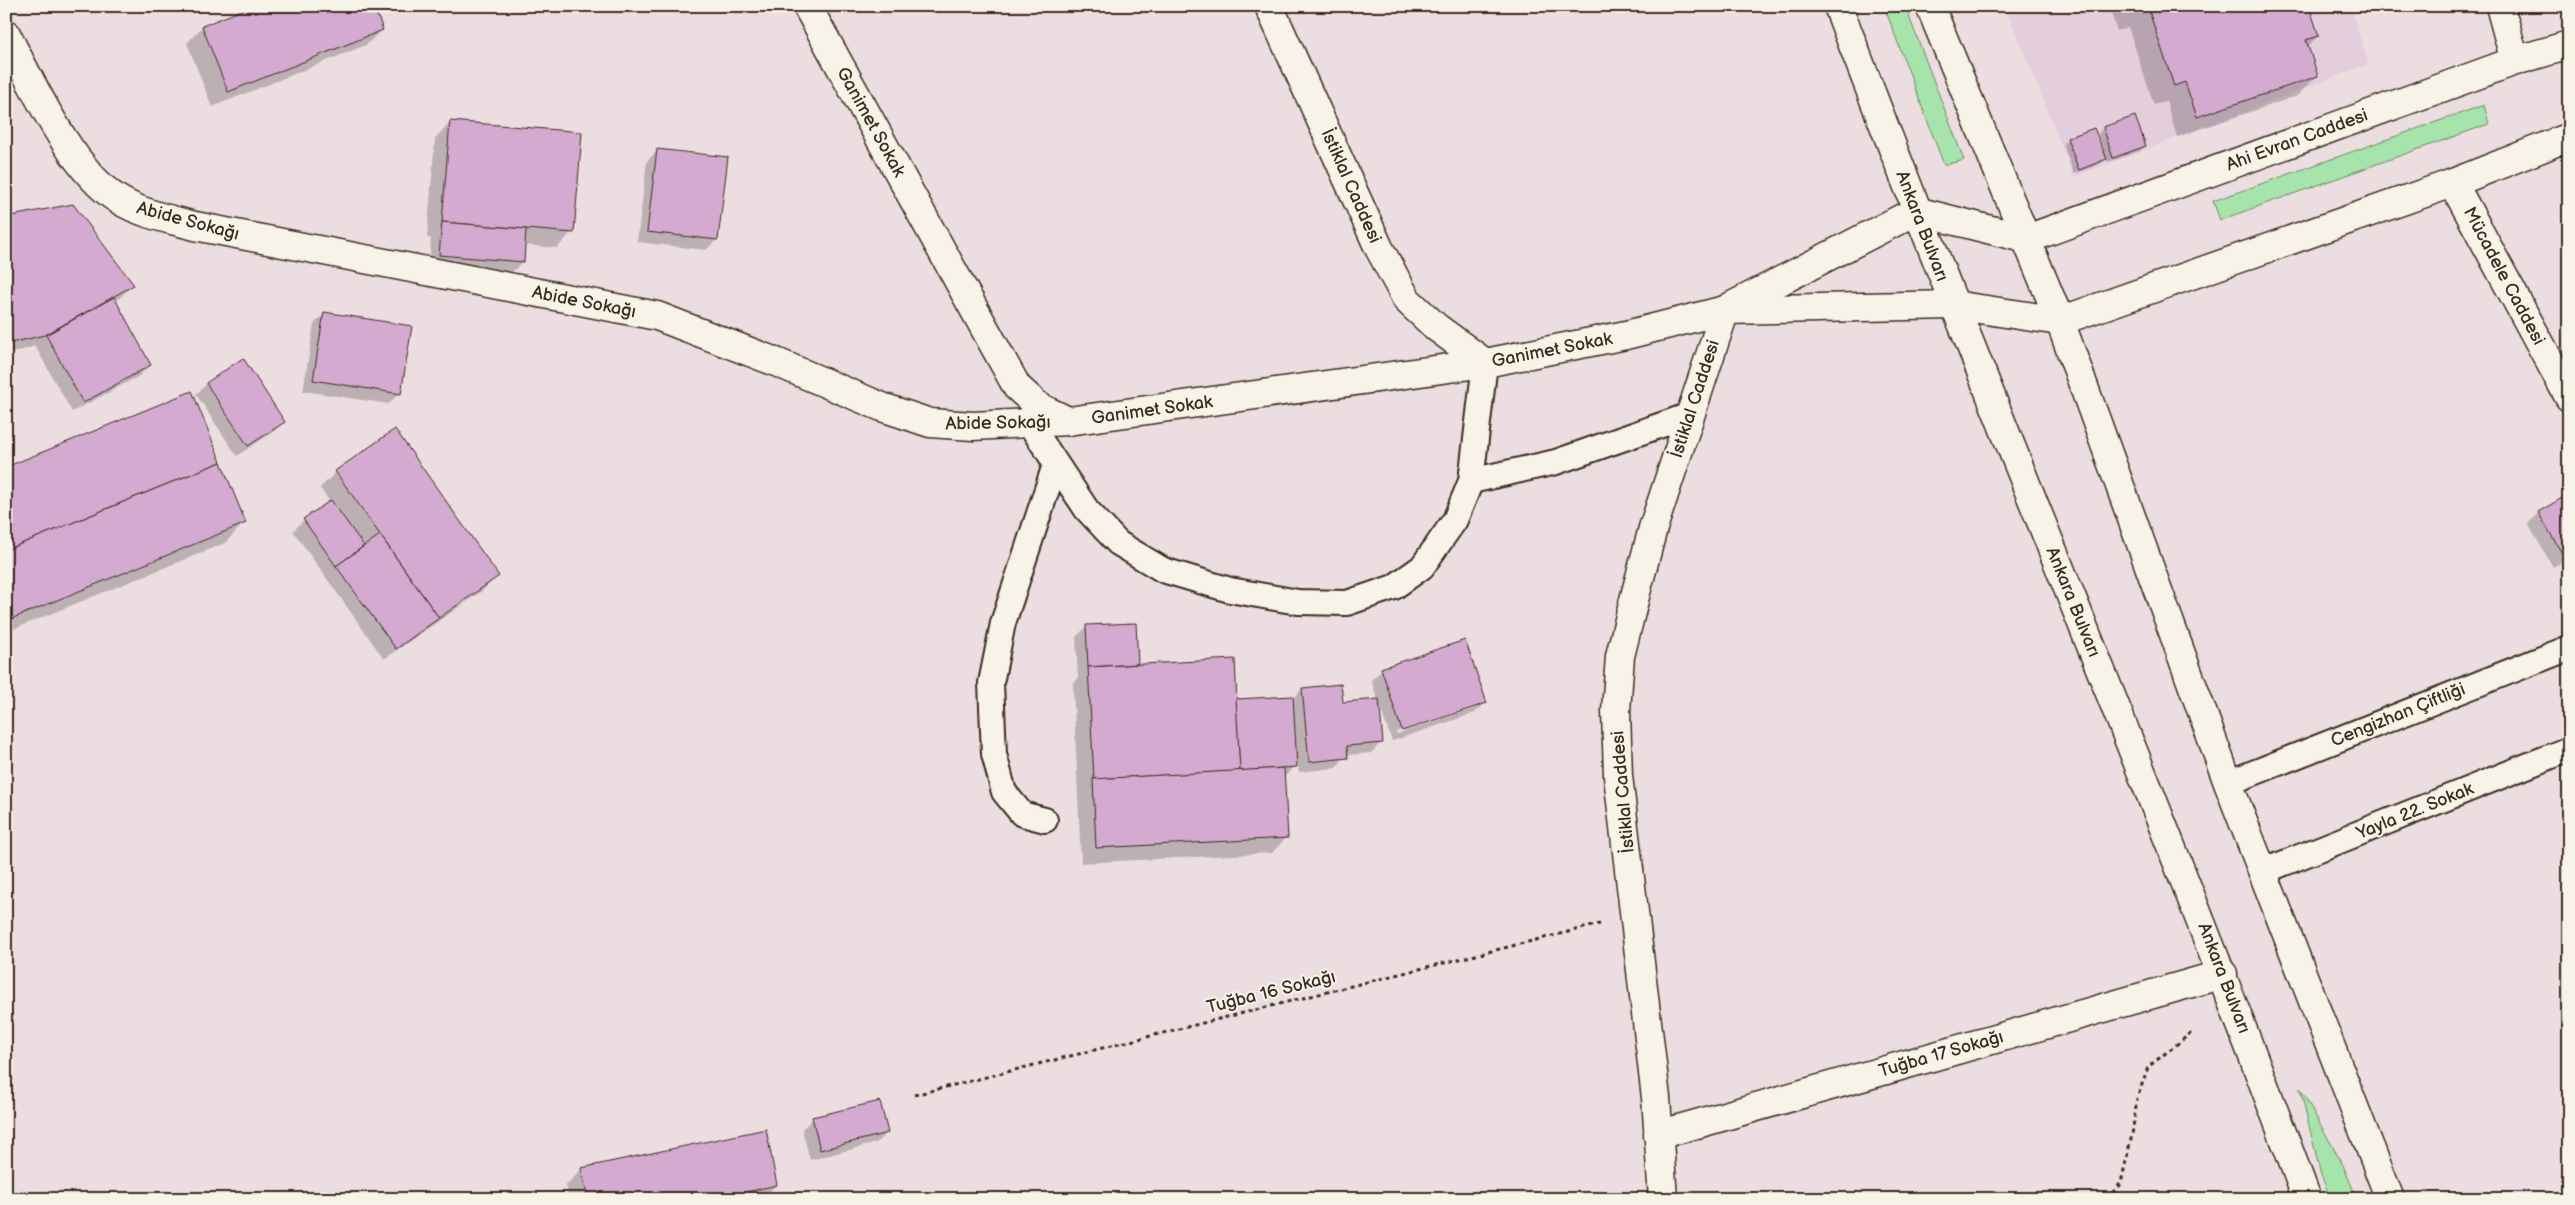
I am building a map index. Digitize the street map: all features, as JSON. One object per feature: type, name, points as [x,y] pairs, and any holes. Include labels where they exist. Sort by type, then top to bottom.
[{"type":"street","name":"Ganimet Sokak","points":[[806,6],[1016,386],[1038,407],[1068,421],[1486,363],[1626,335],[1724,310],[1953,305],[2060,321]]},
{"type":"street","name":"İstiklal Caddesi","points":[[1269,6],[1379,248],[1407,300],[1436,327],[1486,363]]},
{"type":"street","name":"Ankara Bulvarı","points":[[1838,6],[1953,305],[2223,974],[2307,1199]]},
{"type":"street","points":[[1930,6],[2060,321],[2228,783],[2390,1199]]},
{"type":"street","points":[[2500,6],[2515,61]]},
{"type":"street","name":"Abide Sokağı","points":[[6,34],[66,143],[97,182],[119,200],[150,214],[195,226],[604,304],[657,316],[776,362],[882,407],[930,423],[973,426],[1068,421]]},
{"type":"street","name":"Ahi Evran Caddesi","points":[[2027,239],[2515,61],[2569,45]]},
{"type":"street","points":[[2060,321],[2453,183],[2569,137]]},
{"type":"street","name":"Mücadele Caddesi","points":[[2453,183],[2569,397]]},
{"type":"street","name":"Ganimet Sokak","points":[[1724,310],[1916,210]]},
{"type":"street","points":[[1916,210],[2027,239]]},
{"type":"street","name":"İstiklal Caddesi","points":[[1663,1199],[1658,1135],[1618,776],[1616,712],[1620,656],[1653,528],[1724,310]]},
{"type":"street","name":"Tuğba 17 Sokağı","points":[[1658,1135],[2223,974]]},
{"type":"lane","points":[[1028,423],[1087,510],[1118,543],[1163,570],[1230,590],[1298,602],[1347,602],[1394,587],[1422,566],[1456,520],[1471,481],[1486,363]]},
{"type":"lane","points":[[1471,481],[1556,462],[1690,414]]},
{"type":"lane","points":[[1045,820],[1022,814],[1004,792],[994,754],[991,682],[1003,624],[1055,465]]},
{"type":"lane","name":"Cengizhan Çiftliği","points":[[2228,783],[2569,648]]},
{"type":"lane","name":"Yayla 22. Sokak","points":[[2262,872],[2569,749]]},
{"type":"path","name":"Tuğba 16 Sokağı","points":[[914,1095],[1634,915]]},
{"type":"path","points":[[2108,1199],[2121,1184],[2132,1135],[2137,1099],[2148,1067],[2191,1033]]},
{"type":"shaded area","points":[[2005,6],[2350,6],[2369,64],[2074,177]]},
{"type":"green space","points":[[1884,6],[1905,6],[1964,160],[1944,165]]},
{"type":"green space","points":[[2484,105],[2489,124],[2220,220],[2213,201]]},
{"type":"green space","points":[[2300,1088],[2343,1165],[2357,1199],[2331,1199],[2321,1175]]},
{"type":"building","points":[[252,6],[374,6],[383,30],[228,92],[202,26]]},
{"type":"building","points":[[2135,6],[2309,6],[2319,36],[2306,40],[2318,76],[2197,117],[2185,82],[2174,86],[2148,8],[2137,12]]},
{"type":"building","points":[[2135,116],[2146,146],[2113,158],[2103,127]]},
{"type":"building","points":[[450,121],[582,132],[574,233],[442,222]]},
{"type":"building","points":[[2094,128],[2107,159],[2079,170],[2067,138]]},
{"type":"building","points":[[657,149],[728,157],[718,240],[647,232]]},
{"type":"building","points":[[73,204],[134,285],[45,335],[6,344],[6,217]]},
{"type":"building","points":[[442,222],[526,229],[524,262],[439,255]]},
{"type":"building","points":[[114,297],[151,365],[83,403],[46,335]]},
{"type":"building","points":[[324,312],[412,326],[401,394],[313,380]]},
{"type":"building","points":[[243,358],[285,422],[248,446],[206,383]]},
{"type":"building","points":[[192,391],[221,462],[6,550],[6,467]]},
{"type":"building","points":[[395,429],[499,576],[439,618],[335,471]]},
{"type":"building","points":[[221,462],[246,523],[6,621],[6,550]]},
{"type":"building","points":[[2569,494],[2569,555],[2564,557],[2538,512]]},
{"type":"building","points":[[331,500],[364,546],[336,566],[303,519]]},
{"type":"building","points":[[380,535],[439,618],[396,649],[336,566]]},
{"type":"building","points":[[1136,623],[1138,664],[1088,667],[1086,625]]},
{"type":"building","points":[[1465,640],[1487,703],[1402,731],[1381,668]]},
{"type":"building","points":[[1235,659],[1240,771],[1094,779],[1088,667]]},
{"type":"building","points":[[1341,684],[1343,702],[1379,699],[1383,743],[1347,746],[1348,758],[1309,762],[1302,688]]},
{"type":"building","points":[[1293,696],[1297,767],[1240,771],[1236,699]]},
{"type":"building","points":[[1284,768],[1288,838],[1096,848],[1093,779]]},
{"type":"building","points":[[880,1101],[888,1133],[820,1150],[812,1117]]},
{"type":"building","points":[[766,1129],[777,1185],[715,1199],[588,1199],[581,1168]]}]
